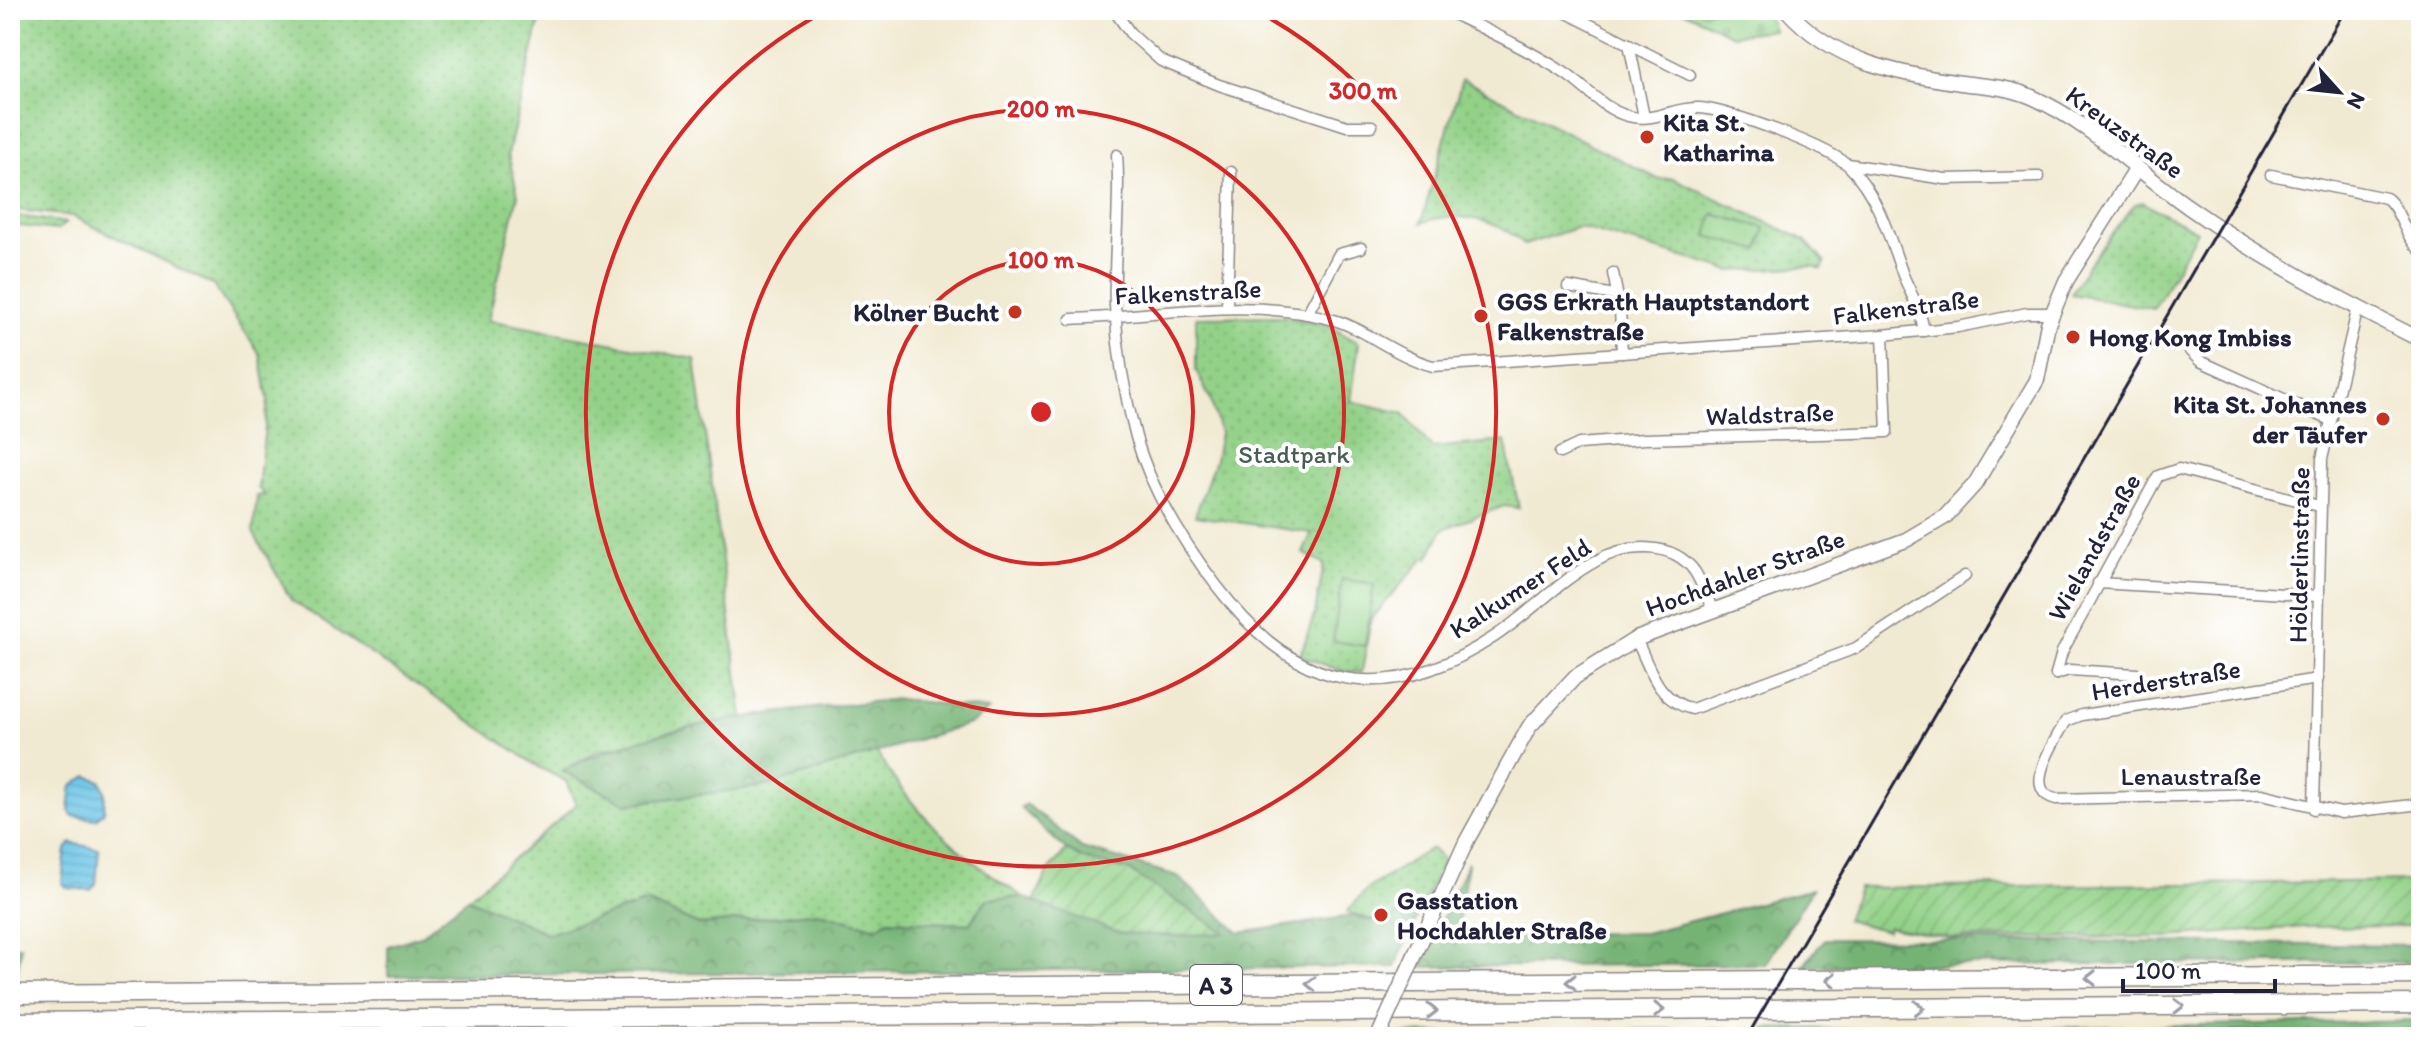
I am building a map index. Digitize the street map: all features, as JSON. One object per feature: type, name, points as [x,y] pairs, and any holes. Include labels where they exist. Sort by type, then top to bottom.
[{"type":"highway","name":"A 3","points":[[10,994],[2421,975]]},
{"type":"highway","name":"A 3","points":[[10,1022],[2421,1004]]},
{"type":"main road","name":"Kreuzstraße","points":[[1787,10],[1815,36],[1871,66],[1902,75],[2028,95],[2075,119],[2136,170],[2211,222],[2421,340]]},
{"type":"main road","name":"Hochdahler Straße","points":[[1378,1037],[1466,842],[1529,727],[1575,677],[1636,639],[1906,540],[1945,517],[1975,484],[2037,380],[2051,313],[2066,281],[2136,170]]},
{"type":"street","points":[[1114,10],[1138,41],[1175,68],[1347,126],[1372,126]]},
{"type":"street","points":[[1445,10],[1560,70],[1614,110],[1644,117],[1697,108],[1725,113],[1786,134],[1848,164],[1881,171],[1945,179],[2039,177]]},
{"type":"street","points":[[1561,10],[1690,75]]},
{"type":"street","points":[[1629,44],[1644,117]]},
{"type":"street","name":"Kalkumer Feld","points":[[1117,155],[1117,317],[1137,440],[1164,499],[1197,558],[1225,597],[1267,643],[1292,661],[1320,674],[1364,680],[1402,676],[1436,667],[1493,638],[1599,559],[1638,548],[1668,551],[1684,560],[1695,571],[1713,610]]},
{"type":"street","points":[[1848,164],[1869,190],[1922,316],[1924,331]]},
{"type":"street","points":[[1869,190],[1881,171]]},
{"type":"street","points":[[1227,308],[1231,172]]},
{"type":"street","points":[[2271,175],[2386,198],[2392,203],[2406,235],[2421,251]]},
{"type":"street","points":[[1307,314],[1339,254],[1361,248]]},
{"type":"street","points":[[1613,273],[1620,308],[1622,353]]},
{"type":"street","points":[[1568,287],[1615,295]]},
{"type":"street","name":"Hölderlinstraße","points":[[2314,809],[2319,506],[2330,420],[2358,307]]},
{"type":"street","name":"Falkenstraße","points":[[1071,319],[1227,308],[1307,314],[1338,321],[1409,360],[1433,366],[1883,335],[2027,313],[2051,313]]},
{"type":"street","name":"Waldstraße","points":[[1560,453],[1579,444],[1644,439],[1887,432],[1883,335]]},
{"type":"street","points":[[2190,351],[2200,361],[2330,420]]},
{"type":"street","name":"Wielandstraße","points":[[2137,674],[2069,670],[2056,674],[2062,652],[2151,484],[2168,470],[2179,469],[2319,506]]},
{"type":"street","points":[[1636,639],[1662,693],[1673,704],[1692,709],[1856,648],[1965,576]]},
{"type":"street","points":[[2098,583],[2319,596]]},
{"type":"street","name":"Herderstraße","points":[[2056,799],[2045,794],[2039,776],[2066,721],[2082,715],[2318,679]]},
{"type":"street","name":"Lenaustraße","points":[[2056,799],[2262,794],[2314,809],[2341,813],[2421,804]]},
{"type":"green space","points":[[10,10],[542,10],[508,154],[518,195],[488,320],[695,359],[743,717],[598,751],[563,771],[767,786],[876,751],[906,794],[940,833],[1023,897],[987,899],[969,924],[888,920],[877,928],[820,912],[699,925],[647,902],[548,934],[468,898],[576,805],[566,781],[540,768],[291,600],[253,532],[257,496],[265,495],[258,488],[268,401],[260,354],[213,285],[72,216],[10,209]]},
{"type":"green space","points":[[1681,10],[1766,10],[1773,30],[1732,35]]},
{"type":"green space","points":[[1462,79],[1658,179],[1673,178],[1805,240],[1825,263],[1822,269],[1813,266],[1731,271],[1579,227],[1524,245],[1502,229],[1476,219],[1448,217],[1421,223]]},
{"type":"green space","points":[[2142,202],[2197,231],[2154,309],[2071,294],[2087,266],[2135,204]]},
{"type":"green space","points":[[1713,214],[1765,228],[1759,250],[1707,236]]},
{"type":"green space","points":[[10,215],[66,223],[57,230],[10,225]]},
{"type":"green space","name":"Stadtpark","points":[[1280,316],[1329,326],[1359,343],[1351,401],[1403,413],[1432,448],[1505,441],[1519,508],[1504,506],[1443,529],[1428,558],[1425,557],[1371,619],[1362,672],[1342,671],[1300,656],[1315,613],[1324,564],[1303,553],[1312,533],[1195,516],[1215,460],[1220,433],[1211,401],[1196,370],[1196,317]]},
{"type":"green space","points":[[1342,579],[1374,584],[1365,646],[1333,641]]},
{"type":"green space","points":[[899,699],[989,710],[972,723],[767,786],[627,804],[562,771],[599,754],[682,729],[726,720]]},
{"type":"green space","points":[[1026,804],[1082,848],[1177,876],[1240,933],[1352,916],[1387,925],[1402,910],[1422,906],[1395,967],[388,976],[388,946],[420,936],[468,898],[548,934],[647,902],[699,925],[820,912],[877,928],[888,920],[969,924],[987,899],[1023,897],[1120,933],[1176,936],[1224,933],[1130,871],[1086,860],[1066,850],[1021,808]]},
{"type":"green space","points":[[1431,848],[1443,860],[1422,906],[1402,910],[1387,925],[1347,912],[1366,890]]},
{"type":"green space","points":[[1066,850],[1086,860],[1130,871],[1225,933],[1176,936],[1120,933],[1034,902],[1048,871]]},
{"type":"green space","points":[[1468,862],[1457,932],[1463,934],[1645,933],[1812,889],[1766,964],[1420,967]]},
{"type":"green space","points":[[2421,881],[2420,926],[2304,927],[2167,937],[1951,938],[1888,927],[1887,931],[1846,920],[1858,888]]},
{"type":"green space","points":[[1825,939],[2421,945],[2421,962],[1803,966]]},
{"type":"green space","points":[[10,946],[21,946],[17,976],[10,976]]},
{"type":"green space","points":[[2421,1021],[2421,1037],[2285,1037],[2259,1030],[2132,1037],[1760,1037],[1765,1028],[1920,1030]]},
{"type":"green space","points":[[1727,1028],[1722,1037],[1229,1037]]},
{"type":"green space","points":[[2259,1030],[2285,1037],[2132,1037]]},
{"type":"water","points":[[88,776],[101,781],[105,792],[104,812],[96,819],[72,816],[69,810],[72,785]]},
{"type":"water","points":[[71,843],[99,849],[96,884],[91,890],[67,888],[62,882],[66,849]]},
{"type":"railway","points":[[1747,1037],[2345,10]]},
{"type":"place","name":"Kita St. Katharina","points":[[1647,137]]},
{"type":"place","name":"Kölner Bucht","points":[[1015,312]]},
{"type":"place","name":"GGS Erkrath Hauptstandort Falkenstraße","points":[[1481,316]]},
{"type":"place","name":"Hong Kong Imbiss","points":[[2073,337]]},
{"type":"place","name":"Kita St. Johannes der Täufer","points":[[2383,419]]},
{"type":"place","name":"Gasstation Hochdahler Straße","points":[[1381,915]]}]
